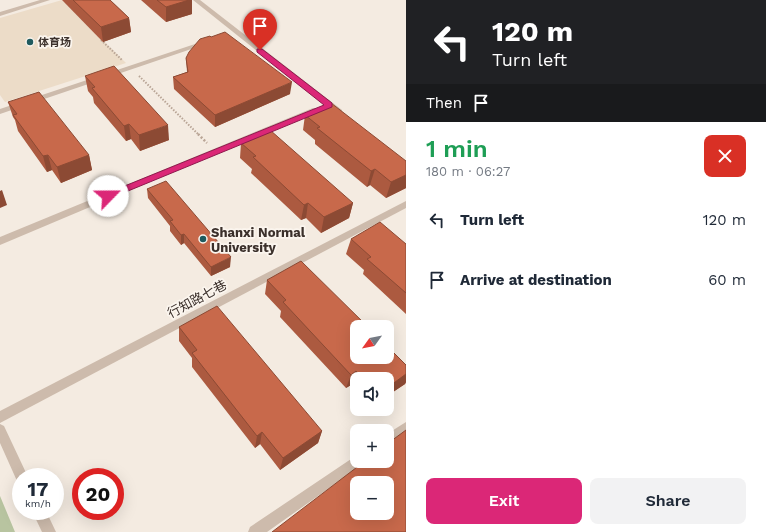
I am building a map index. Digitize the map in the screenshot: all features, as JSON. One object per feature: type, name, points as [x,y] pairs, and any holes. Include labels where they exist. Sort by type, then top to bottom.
[{"type":"lane","points":[[0,14],[47,0]]},
{"type":"lane","points":[[196,0],[233,34],[347,118]]},
{"type":"lane","points":[[0,112],[214,40]]},
{"type":"lane","points":[[0,241],[329,105]]},
{"type":"lane","name":"行知路七巷","points":[[0,417],[406,204]]},
{"type":"lane","points":[[394,436],[406,428]]},
{"type":"lane","points":[[0,430],[18,468]]},
{"type":"lane","points":[[255,532],[350,467]]},
{"type":"lane","points":[[42,520],[48,532]]},
{"type":"path","points":[[98,36],[215,151]]},
{"type":"green space","points":[[0,496],[15,532],[0,532]]},
{"type":"shaded area","points":[[62,0],[126,63],[5,102],[0,95],[0,18]]},
{"type":"building","points":[[73,0],[110,0],[129,18],[101,27]]},
{"type":"building","points":[[157,0],[189,0],[166,7]]},
{"type":"building","points":[[225,32],[292,82],[215,115],[173,77],[188,72],[186,58],[200,39]]},
{"type":"building","points":[[114,66],[168,125],[139,135],[129,124],[124,126],[92,88],[95,87],[85,76]]},
{"type":"building","points":[[39,92],[89,155],[57,167],[48,155],[43,156],[13,115],[17,114],[8,102]]},
{"type":"building","points":[[331,103],[406,161],[406,175],[391,182],[375,169],[371,171],[317,128],[320,127],[305,115]]},
{"type":"building","points":[[270,130],[353,203],[324,217],[308,203],[304,205],[253,157],[256,156],[241,143]]},
{"type":"building","points":[[166,181],[231,257],[211,267],[184,234],[181,235],[170,221],[173,220],[147,189]]},
{"type":"building","points":[[380,222],[406,244],[406,293],[367,259],[371,257],[351,239]]},
{"type":"building","points":[[301,261],[361,320],[350,320],[350,364],[394,364],[394,353],[406,365],[406,374],[394,383],[394,372],[356,371],[350,372],[350,374],[283,302],[286,300],[267,280]]},
{"type":"building","points":[[217,306],[322,431],[283,458],[262,432],[257,436],[192,353],[197,350],[179,327]]},
{"type":"building","points":[[406,430],[406,532],[272,532],[356,468],[394,468],[394,439]]},
{"type":"place","name":"体育场","points":[[30,42]]},
{"type":"place","name":"Shanxi Normal University","points":[[203,239]]},
{"type":"route","points":[[108,196],[329,105],[260,50]]}]
